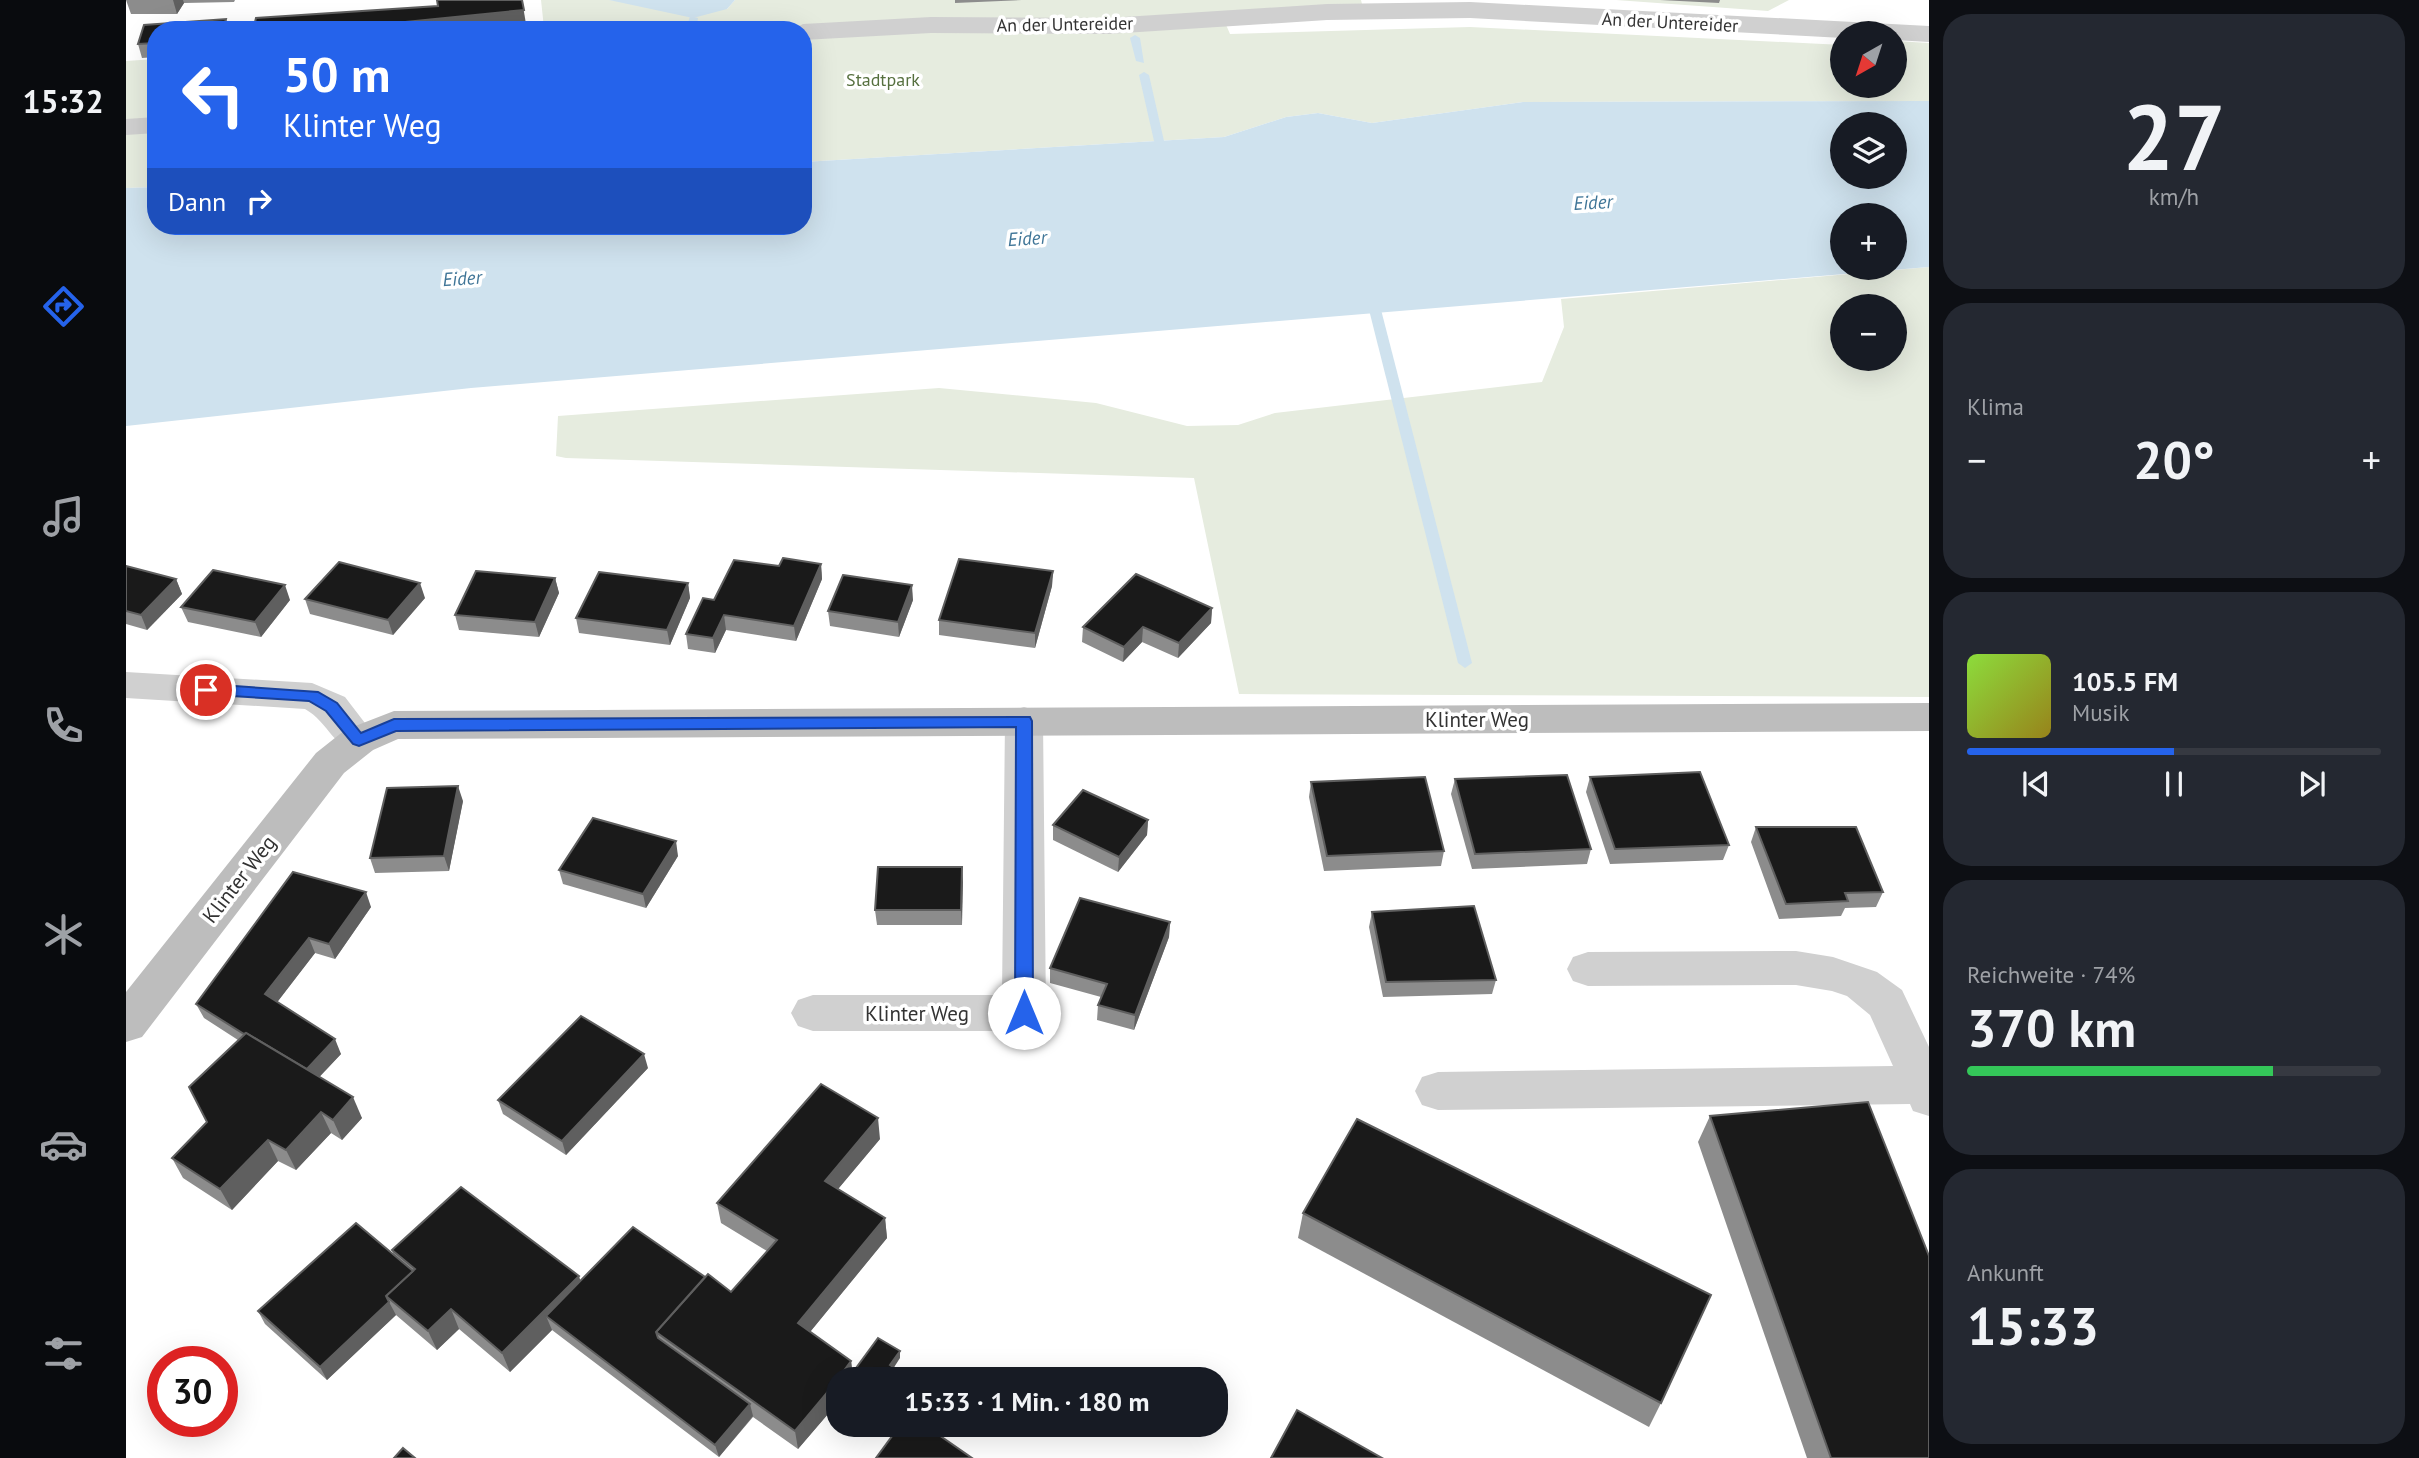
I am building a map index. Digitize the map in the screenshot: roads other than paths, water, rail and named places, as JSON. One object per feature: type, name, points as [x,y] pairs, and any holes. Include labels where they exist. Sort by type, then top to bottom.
[{"type":"street","name":"An der Untereider","points":[[812,32],[931,25],[1108,26],[1324,6],[1470,10],[1929,34]]},
{"type":"street","points":[[126,127],[147,126]]},
{"type":"street","points":[[126,685],[312,696],[332,707],[359,740]]},
{"type":"street","name":"Klinter Weg","points":[[126,1024],[316,778],[359,740],[394,725],[1929,717]]},
{"type":"street","name":"Klinter Weg","points":[[813,1013],[1024,1013],[1024,721]]},
{"type":"street","points":[[1438,1091],[1928,1089],[1887,1003],[1862,985],[1833,974],[1796,968],[1588,969]]},
{"type":"water","points":[[609,0],[735,0],[727,9],[693,18]]},
{"type":"water","name":"Eider","points":[[1929,101],[1929,267],[1907,269],[1907,203],[1830,203],[1830,275],[471,388],[126,426],[126,188],[147,187],[147,235],[812,235],[812,161],[1224,137],[1286,117],[1318,113],[1372,123],[1523,102]]},
{"type":"waterway","points":[[1135,38],[1141,61]]},
{"type":"waterway","points":[[1144,75],[1159,141]]},
{"type":"waterway","points":[[1372,298],[1465,663]]},
{"type":"park label","name":"Stadtpark","points":[[883,79]]}]
